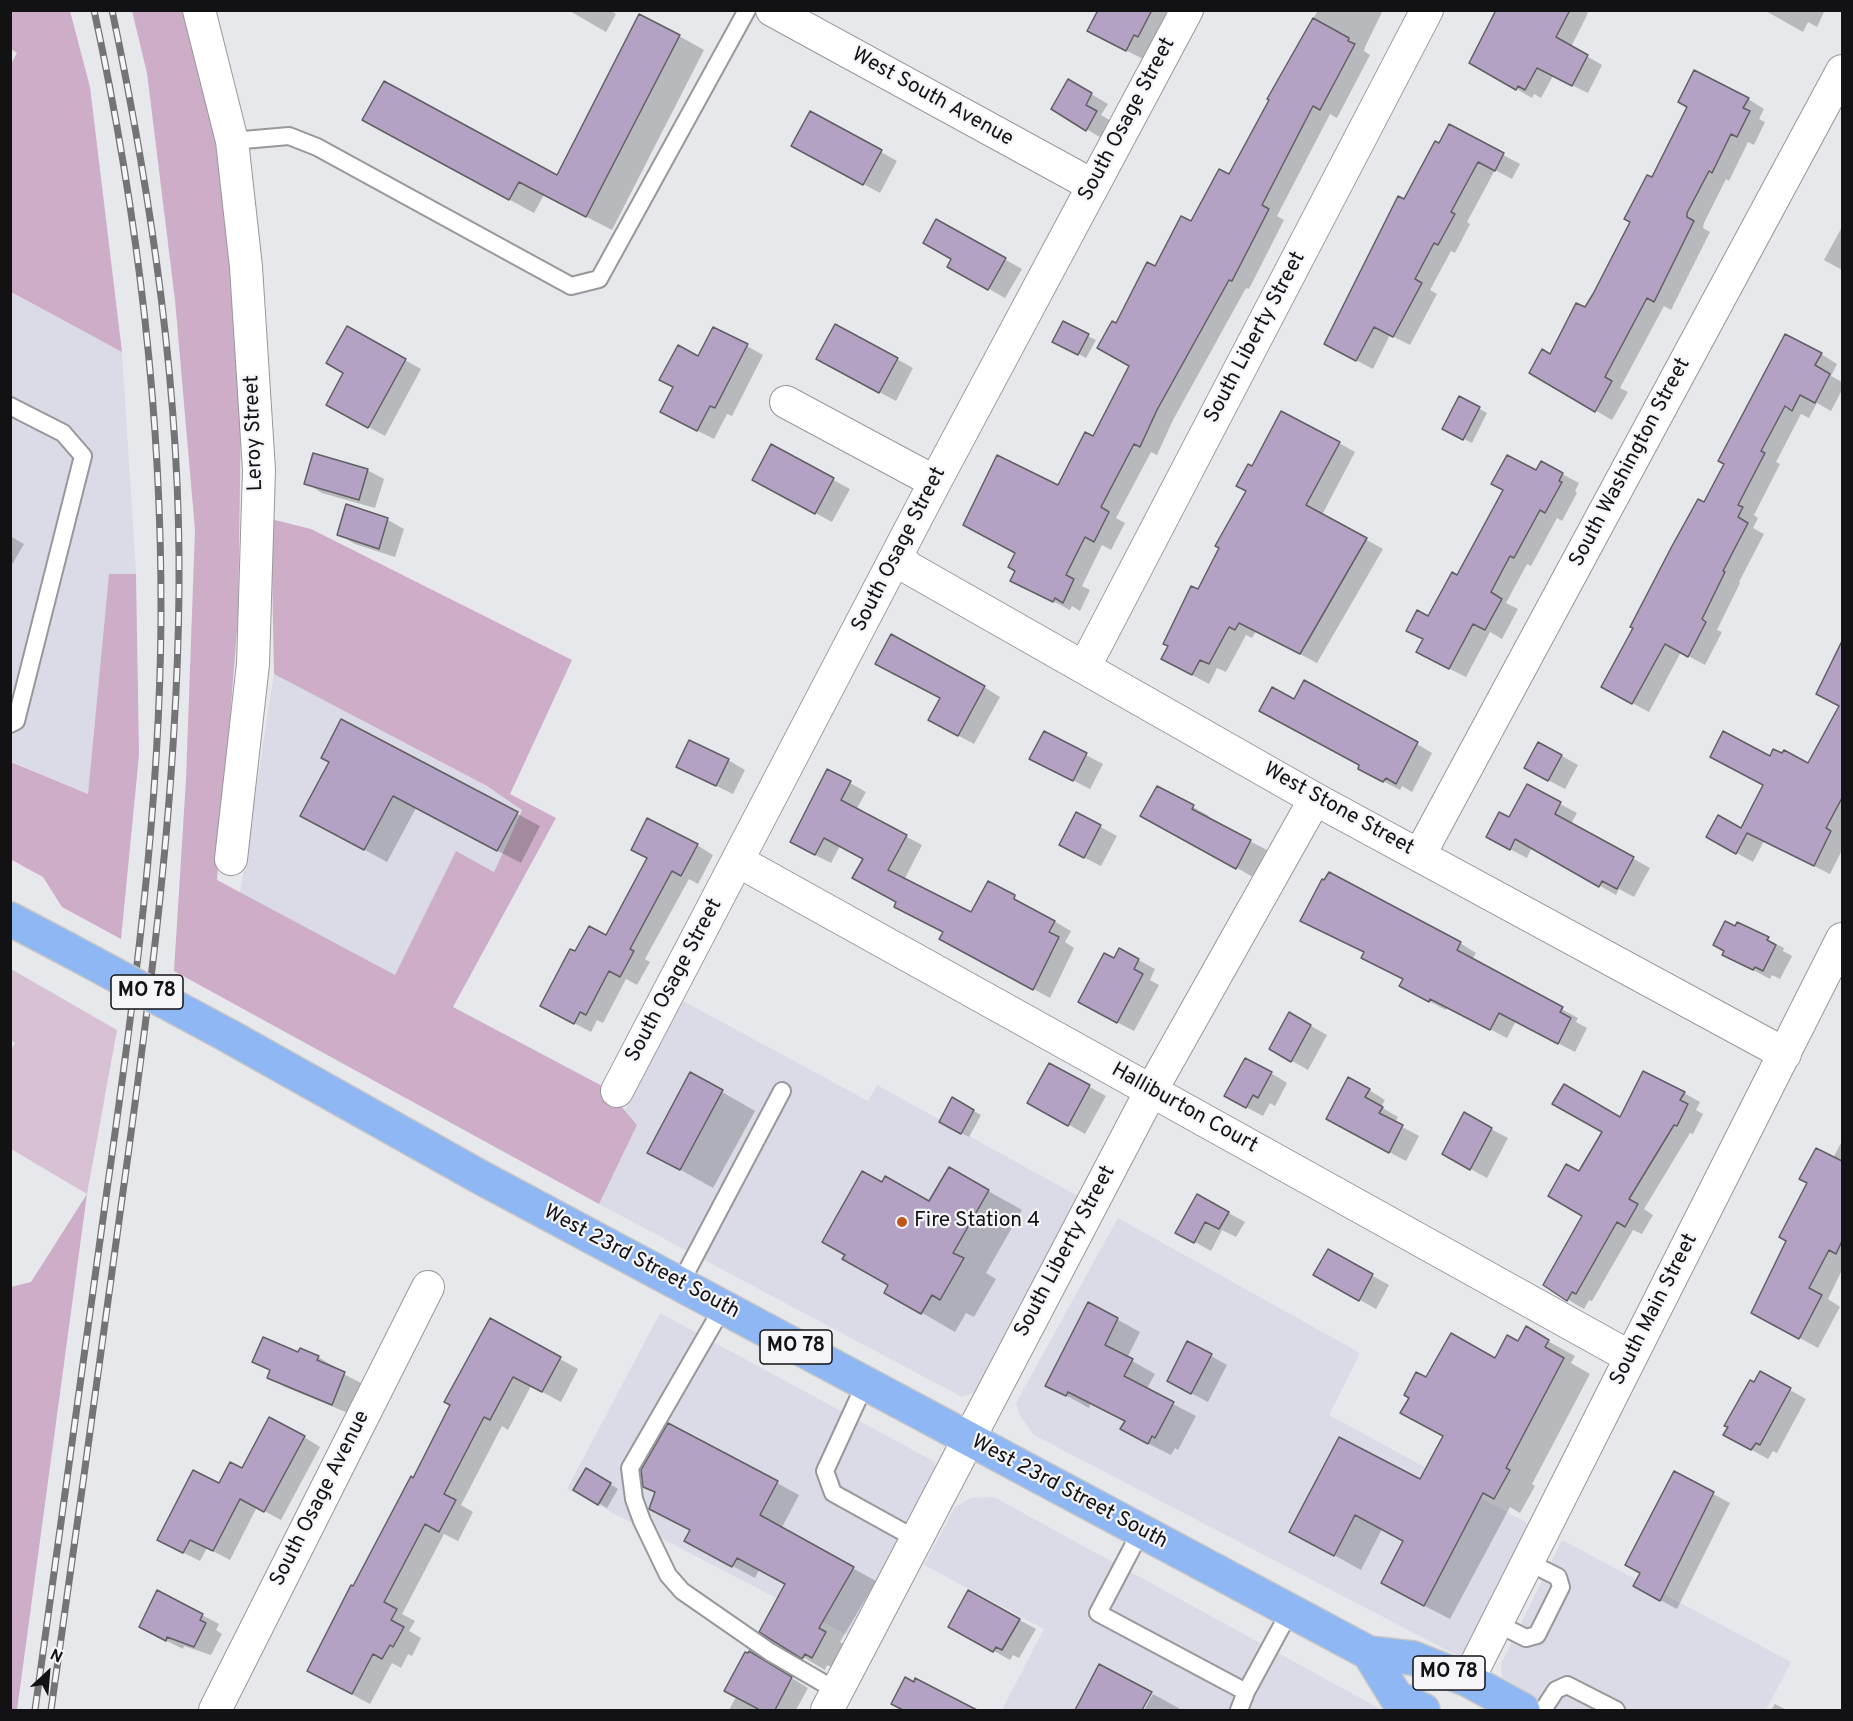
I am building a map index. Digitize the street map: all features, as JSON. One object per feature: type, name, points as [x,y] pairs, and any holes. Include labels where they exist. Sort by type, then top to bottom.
[{"type":"main road","name":"West 23rd Street South","points":[[10,919],[227,1035],[480,1177],[1369,1653]]},
{"type":"main road","name":"MO 78","points":[[1369,1653],[1413,1658],[1468,1680],[1523,1710]]},
{"type":"main road","name":"MO 78","points":[[1369,1653],[1396,1697],[1423,1710]]},
{"type":"street","name":"Leroy Street","points":[[199,10],[232,141],[246,267],[259,470],[253,664],[231,859]]},
{"type":"street","name":"West South Avenue","points":[[772,10],[1092,185]]},
{"type":"street","name":"South Osage Street","points":[[617,1091],[935,482],[1187,10]]},
{"type":"street","name":"South Liberty Street","points":[[1085,666],[1427,10]]},
{"type":"street","name":"South Washington Street","points":[[1420,854],[1842,71]]},
{"type":"street","points":[[786,402],[935,482]]},
{"type":"street","name":"West Stone Street","points":[[898,556],[909,568],[1085,666],[1315,799],[1785,1054]]},
{"type":"street","name":"South Liberty Street","points":[[832,1701],[1151,1091],[1315,799]]},
{"type":"street","name":"Halliburton Court","points":[[738,861],[1630,1357]]},
{"type":"street","name":"South Main Street","points":[[1468,1680],[1842,939]]},
{"type":"street","name":"South Osage Avenue","points":[[215,1710],[428,1287]]},
{"type":"lane","points":[[232,141],[289,136],[317,147],[571,286],[599,279],[747,10]]},
{"type":"lane","points":[[10,406],[63,433],[83,456],[16,721],[10,724]]},
{"type":"lane","points":[[680,1284],[782,1091]]},
{"type":"lane","points":[[723,1307],[630,1468],[634,1498],[668,1575],[682,1591],[770,1652],[832,1701]]},
{"type":"lane","points":[[865,1383],[825,1471],[833,1493],[916,1539]]},
{"type":"lane","points":[[1142,1531],[1098,1613],[1246,1692]]},
{"type":"lane","points":[[1239,1710],[1246,1692],[1290,1611]]},
{"type":"lane","points":[[1543,1710],[1556,1690],[1567,1685],[1616,1710]]},
{"type":"shaded area","points":[[11,10],[70,11],[90,87],[122,352],[11,292],[10,66],[17,53],[11,49]]},
{"type":"shaded area","points":[[132,11],[186,11],[212,122],[231,249],[241,416],[238,618],[217,880],[395,975],[456,851],[494,872],[522,810],[487,786],[274,674],[271,519],[311,529],[572,660],[510,794],[556,818],[453,1007],[606,1088],[637,1125],[599,1204],[174,971],[186,780],[195,530],[175,300],[147,73]]},
{"type":"shaded area","points":[[10,292],[122,352],[136,574],[109,574],[88,794],[11,761]]},
{"type":"shaded area","points":[[109,574],[136,574],[139,755],[121,939],[62,907],[43,877],[10,859],[11,762],[88,794]]},
{"type":"shaded area","points":[[274,674],[487,786],[522,809],[494,872],[456,851],[395,976],[240,893]]},
{"type":"shaded area","points":[[11,969],[117,1030],[87,1194],[11,1149],[10,1051],[15,1043],[11,1040]]},
{"type":"shaded area","points":[[683,1001],[868,1101],[877,1085],[1083,1199],[978,1392],[962,1397],[599,1204],[637,1125],[625,1110]]},
{"type":"shaded area","points":[[87,1194],[17,1710],[11,1710],[11,1287],[31,1282]]},
{"type":"shaded area","points":[[1118,1218],[1360,1353],[1329,1415],[1531,1525],[1472,1647],[1458,1656],[1034,1435],[1020,1416],[1016,1403]]},
{"type":"shaded area","points":[[660,1313],[935,1462],[936,1478],[853,1638],[567,1489]]},
{"type":"shaded area","points":[[994,1497],[1382,1710],[1002,1710],[1044,1629],[924,1565],[955,1507],[971,1498]]},
{"type":"shaded area","points":[[1562,1540],[1791,1662],[1766,1710],[1557,1710],[1502,1678],[1501,1664]]},
{"type":"building","points":[[1098,10],[1152,10],[1138,37],[1134,35],[1126,51],[1087,31]]},
{"type":"building","points":[[1496,10],[1570,10],[1556,37],[1588,55],[1572,86],[1537,68],[1525,90],[1518,86],[1516,90],[1469,63]]},
{"type":"building","points":[[639,14],[680,35],[586,217],[519,182],[509,200],[362,120],[384,81],[557,175]]},
{"type":"building","points":[[1313,18],[1349,38],[1348,41],[1355,44],[1320,110],[1313,106],[1262,205],[1269,209],[1232,281],[1229,280],[1157,410],[1140,447],[1134,444],[1101,507],[1109,512],[1094,542],[1085,537],[1066,575],[1074,579],[1063,603],[1055,598],[1053,602],[1010,581],[1015,571],[1008,567],[1015,553],[963,525],[997,455],[1058,485],[1085,432],[1093,436],[1129,366],[1097,348],[1112,321],[1116,323],[1147,262],[1155,266],[1181,216],[1191,221],[1219,169],[1229,174],[1269,100],[1267,99]]},
{"type":"building","points":[[1694,70],[1749,98],[1743,108],[1750,111],[1737,137],[1731,134],[1712,173],[1709,171],[1687,213],[1687,217],[1694,221],[1654,302],[1647,298],[1605,377],[1612,381],[1595,412],[1529,373],[1542,349],[1550,354],[1576,303],[1585,307],[1593,294],[1630,222],[1624,219],[1647,175],[1652,177],[1687,107],[1678,102]]},
{"type":"building","points":[[1068,79],[1092,93],[1086,105],[1097,111],[1086,131],[1051,109]]},
{"type":"building","points":[[810,111],[882,150],[863,185],[791,146]]},
{"type":"building","points":[[1449,124],[1504,153],[1495,171],[1478,162],[1451,212],[1455,214],[1438,245],[1434,243],[1415,279],[1422,283],[1393,337],[1374,327],[1356,361],[1324,344],[1398,196],[1404,199],[1435,141],[1439,143]]},
{"type":"building","points":[[936,219],[1006,258],[988,290],[947,267],[951,259],[923,243]]},
{"type":"building","points":[[1063,321],[1089,334],[1078,355],[1052,342]]},
{"type":"building","points":[[835,324],[898,358],[879,393],[816,359]]},
{"type":"building","points":[[347,326],[406,359],[368,428],[326,405],[343,373],[326,363]]},
{"type":"building","points":[[713,327],[748,344],[715,408],[710,406],[697,431],[660,412],[673,387],[659,380],[678,345],[698,356]]},
{"type":"building","points":[[1785,334],[1822,353],[1815,365],[1830,374],[1815,403],[1800,395],[1792,411],[1785,406],[1761,451],[1765,453],[1738,505],[1743,507],[1738,517],[1748,523],[1723,571],[1725,572],[1702,619],[1706,622],[1688,657],[1665,644],[1632,704],[1601,687],[1633,628],[1630,627],[1672,546],[1698,499],[1704,502],[1724,464],[1718,461]]},
{"type":"building","points":[[1459,396],[1480,407],[1463,440],[1442,429]]},
{"type":"building","points":[[1281,411],[1340,442],[1306,505],[1367,538],[1300,654],[1239,623],[1235,630],[1229,627],[1209,664],[1200,660],[1192,675],[1161,659],[1168,646],[1163,644],[1191,586],[1198,589],[1219,548],[1215,546],[1246,491],[1236,486],[1248,464],[1252,466]]},
{"type":"building","points":[[771,444],[834,478],[815,514],[752,480]]},
{"type":"building","points":[[313,453],[368,469],[359,500],[304,484]]},
{"type":"building","points":[[1507,455],[1536,470],[1541,461],[1563,473],[1559,481],[1562,482],[1545,513],[1540,510],[1514,558],[1510,556],[1491,592],[1502,599],[1485,630],[1473,624],[1449,669],[1416,652],[1423,639],[1406,631],[1417,610],[1428,616],[1452,572],[1457,575],[1503,490],[1491,484]]},
{"type":"building","points":[[346,504],[388,518],[379,549],[337,535]]},
{"type":"building","points":[[891,634],[985,686],[958,736],[928,720],[940,698],[875,664]]},
{"type":"building","points":[[1842,641],[1842,798],[1826,828],[1831,831],[1814,866],[1747,833],[1736,854],[1706,837],[1718,815],[1741,828],[1763,785],[1710,757],[1723,731],[1770,756],[1773,749],[1782,753],[1784,750],[1808,763],[1839,706],[1816,694]]},
{"type":"building","points":[[1304,680],[1418,742],[1396,784],[1386,778],[1383,782],[1358,769],[1359,765],[1259,711],[1272,687],[1294,699]]},
{"type":"building","points":[[341,719],[518,812],[497,851],[393,796],[364,850],[300,816],[329,762],[321,758]]},
{"type":"building","points":[[1044,731],[1087,753],[1073,781],[1029,759]]},
{"type":"building","points":[[689,740],[729,759],[716,786],[676,767]]},
{"type":"building","points":[[1538,742],[1562,755],[1548,781],[1524,768]]},
{"type":"building","points":[[827,769],[851,781],[841,800],[907,835],[888,870],[971,912],[988,881],[1015,895],[1014,899],[1055,921],[1049,932],[1059,937],[1033,990],[939,939],[943,932],[894,907],[896,902],[852,878],[863,859],[824,838],[815,855],[790,842]]},
{"type":"building","points":[[1527,784],[1561,802],[1555,814],[1634,857],[1617,889],[1602,881],[1599,887],[1515,839],[1510,850],[1486,837],[1499,812],[1509,817]]},
{"type":"building","points":[[1157,786],[1194,805],[1192,809],[1251,840],[1236,869],[1140,816]]},
{"type":"building","points":[[1076,812],[1101,825],[1084,858],[1059,845]]},
{"type":"building","points":[[647,818],[698,844],[681,876],[672,871],[630,949],[634,951],[620,977],[609,971],[586,1015],[580,1012],[574,1024],[540,1006],[570,949],[575,951],[589,926],[606,935],[647,858],[631,850]]},
{"type":"building","points":[[1329,872],[1461,942],[1457,950],[1563,1007],[1560,1012],[1571,1018],[1558,1044],[1499,1013],[1490,1030],[1430,999],[1429,1002],[1399,986],[1403,979],[1361,958],[1364,952],[1300,921],[1322,879],[1324,880]]},
{"type":"building","points":[[1725,921],[1735,926],[1737,922],[1769,937],[1767,940],[1776,945],[1763,971],[1755,967],[1753,970],[1722,955],[1724,951],[1713,945]]},
{"type":"building","points":[[1119,948],[1139,959],[1134,969],[1143,974],[1117,1023],[1078,1002],[1104,953],[1114,958]]},
{"type":"building","points":[[1289,1012],[1311,1025],[1291,1062],[1269,1049]]},
{"type":"building","points":[[1245,1058],[1272,1072],[1258,1098],[1253,1095],[1246,1108],[1224,1096]]},
{"type":"building","points":[[1049,1063],[1090,1085],[1068,1126],[1027,1103]]},
{"type":"building","points":[[1643,1071],[1685,1092],[1680,1100],[1688,1104],[1677,1126],[1674,1125],[1629,1199],[1638,1204],[1625,1227],[1617,1222],[1576,1294],[1572,1292],[1567,1301],[1543,1285],[1582,1216],[1548,1196],[1566,1164],[1579,1171],[1602,1132],[1552,1104],[1564,1084],[1620,1117]]},
{"type":"building","points":[[690,1072],[723,1090],[680,1170],[647,1153]]},
{"type":"building","points":[[1348,1077],[1370,1089],[1365,1097],[1383,1107],[1379,1113],[1403,1125],[1389,1153],[1326,1119]]},
{"type":"building","points":[[952,1097],[974,1110],[961,1134],[939,1122]]},
{"type":"building","points":[[1464,1112],[1492,1128],[1470,1170],[1442,1154]]},
{"type":"building","points":[[1816,1148],[1842,1161],[1842,1241],[1836,1254],[1829,1250],[1809,1288],[1822,1295],[1799,1339],[1751,1313],[1786,1241],[1779,1237],[1807,1183],[1799,1179]]},
{"type":"building","name":"Fire Station 4","points":[[949,1167],[989,1190],[953,1253],[964,1258],[940,1300],[932,1295],[921,1314],[884,1293],[888,1285],[842,1259],[845,1255],[822,1242],[862,1171],[882,1182],[885,1176],[929,1201]]},
{"type":"building","points":[[1197,1194],[1229,1212],[1219,1229],[1205,1222],[1194,1243],[1175,1233]]},
{"type":"building","points":[[1328,1249],[1373,1274],[1359,1301],[1313,1275]]},
{"type":"building","points":[[1088,1302],[1118,1318],[1105,1345],[1133,1359],[1124,1376],[1174,1402],[1155,1438],[1152,1436],[1148,1444],[1120,1429],[1125,1421],[1068,1392],[1066,1396],[1045,1386]]},
{"type":"building","points":[[490,1318],[561,1357],[542,1392],[513,1377],[490,1420],[484,1417],[444,1494],[456,1500],[439,1532],[425,1524],[384,1602],[397,1609],[391,1620],[404,1627],[393,1647],[390,1645],[382,1659],[373,1654],[352,1694],[307,1671],[351,1585],[353,1586],[411,1476],[413,1478],[450,1405],[444,1402]]},
{"type":"building","points":[[1526,1326],[1549,1340],[1545,1347],[1564,1358],[1506,1468],[1510,1470],[1494,1499],[1483,1493],[1424,1606],[1381,1583],[1403,1541],[1355,1515],[1334,1556],[1289,1532],[1339,1437],[1420,1479],[1443,1436],[1400,1413],[1409,1398],[1404,1395],[1416,1372],[1426,1377],[1451,1333],[1495,1358],[1507,1335],[1518,1341]]},
{"type":"building","points":[[263,1337],[298,1352],[300,1348],[319,1356],[317,1360],[345,1372],[332,1405],[267,1378],[270,1370],[252,1362]]},
{"type":"building","points":[[1187,1341],[1212,1354],[1191,1394],[1167,1381]]},
{"type":"building","points":[[1760,1371],[1791,1388],[1760,1445],[1756,1443],[1751,1450],[1723,1435],[1728,1427],[1724,1426],[1750,1380],[1754,1382]]},
{"type":"building","points":[[269,1417],[305,1436],[264,1512],[240,1499],[213,1551],[190,1540],[183,1553],[157,1540],[193,1470],[219,1483],[230,1462],[242,1468]]},
{"type":"building","points":[[668,1423],[778,1481],[760,1515],[854,1567],[819,1628],[826,1632],[812,1658],[805,1654],[802,1659],[759,1632],[785,1584],[737,1558],[732,1567],[684,1541],[690,1530],[649,1509],[655,1492],[643,1487],[641,1470]]},
{"type":"building","points":[[586,1468],[611,1483],[598,1505],[573,1490]]},
{"type":"building","points":[[1674,1471],[1714,1492],[1660,1601],[1633,1586],[1640,1573],[1625,1565]]},
{"type":"building","points":[[157,1590],[203,1614],[200,1620],[206,1623],[194,1647],[167,1637],[166,1641],[139,1627]]},
{"type":"building","points":[[968,1590],[1020,1619],[1002,1650],[996,1647],[993,1652],[948,1627]]},
{"type":"building","points":[[749,1651],[792,1677],[775,1710],[760,1710],[724,1691],[745,1652]]},
{"type":"building","points":[[1099,1664],[1152,1692],[1142,1710],[1075,1710]]},
{"type":"building","points":[[905,1677],[914,1682],[915,1678],[977,1710],[903,1710],[891,1704]]},
{"type":"railway","points":[[35,1710],[136,976],[151,833],[159,689],[160,541],[152,388],[123,160],[94,10]]},
{"type":"railway","points":[[51,1710],[152,972],[167,820],[177,667],[178,518],[169,372],[140,154],[112,10]]},
{"type":"place","name":"Fire Station 4","points":[[902,1222]]}]
